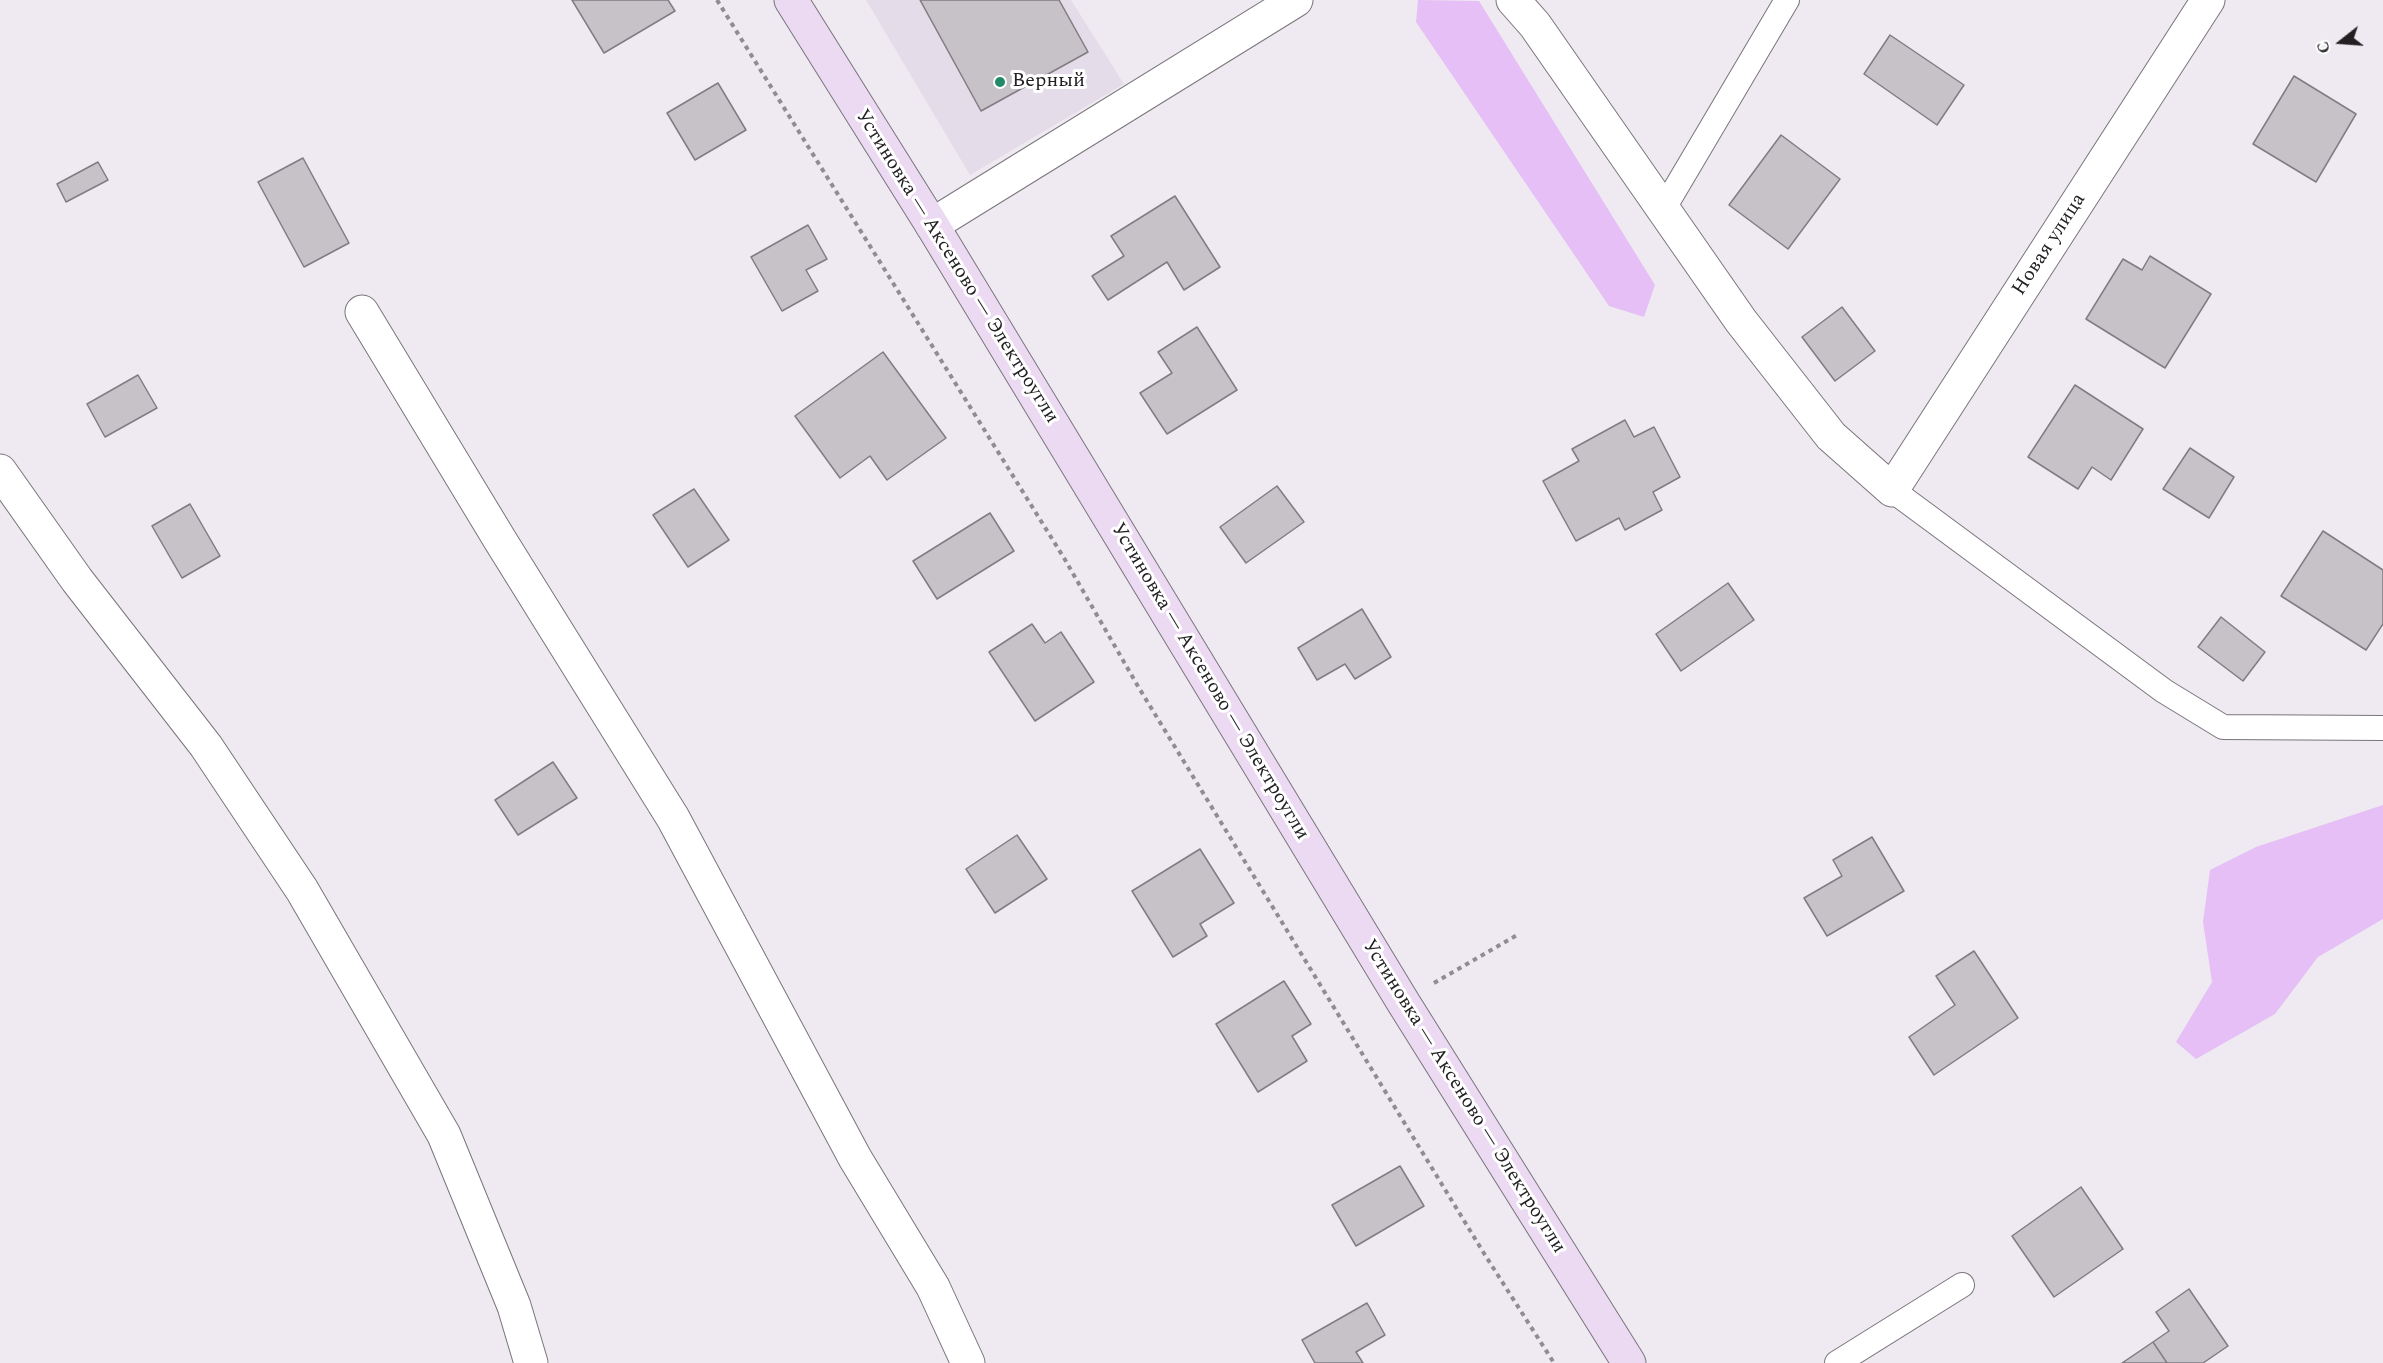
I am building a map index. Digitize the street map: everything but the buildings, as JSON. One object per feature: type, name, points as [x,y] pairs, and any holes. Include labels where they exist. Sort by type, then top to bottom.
[{"type":"main road","name":"Устиновка — Аксеново — Электроугли","points":[[791,0],[932,225],[1403,1002],[1629,1363]]},
{"type":"street","points":[[932,225],[1296,0]]},
{"type":"street","points":[[1513,0],[1535,25],[1741,321],[1831,436],[1892,490]]},
{"type":"street","name":"Новая улица","points":[[1892,490],[2208,0]]},
{"type":"street","points":[[362,312],[500,540],[673,818],[855,1158],[933,1287],[968,1363]]},
{"type":"street","points":[[0,471],[77,580],[206,746],[302,890],[444,1135],[514,1306],[531,1363]]},
{"type":"lane","points":[[1664,208],[1787,0]]},
{"type":"lane","points":[[1892,490],[2164,691],[2223,727],[2383,728]]},
{"type":"lane","points":[[1837,1363],[1962,1285]]},
{"type":"path","points":[[717,0],[1064,558],[1138,688],[1485,1255],[1554,1363]]},
{"type":"path","points":[[1403,1002],[1520,934]]},
{"type":"shaded area","points":[[866,0],[1071,0],[1124,84],[970,175]]},
{"type":"shaded area","points":[[1418,0],[1479,1],[1655,285],[1644,317],[1609,306],[1416,22]]},
{"type":"shaded area","points":[[2383,805],[2383,919],[2318,957],[2275,1014],[2196,1059],[2176,1042],[2212,982],[2203,922],[2210,870],[2256,847]]},
{"type":"place","name":"Верный","points":[[1000,82]]}]
